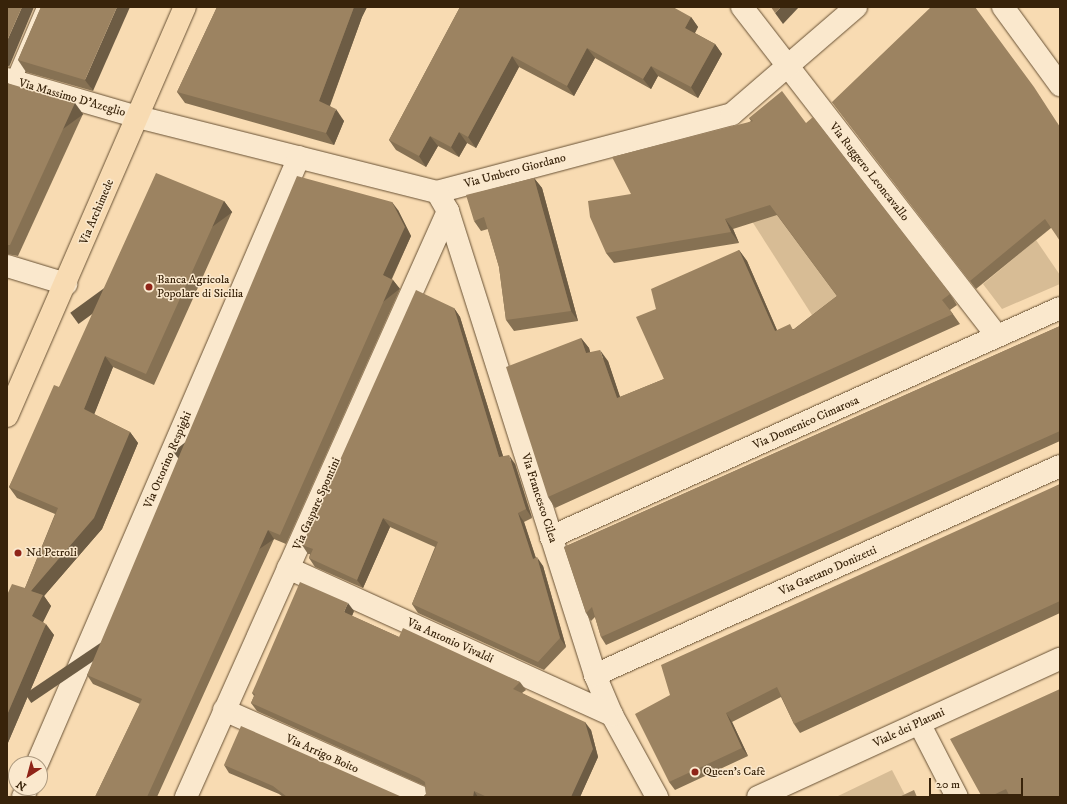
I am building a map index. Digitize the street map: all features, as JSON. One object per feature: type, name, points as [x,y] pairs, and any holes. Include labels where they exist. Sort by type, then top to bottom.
[{"type":"main road","name":"Via Archimede","points":[[7,416],[66,284],[185,7]]},
{"type":"street","name":"Via Ruggero Leoncavallo","points":[[742,7],[997,336]]},
{"type":"street","name":"Via Umbero Giordano","points":[[138,117],[437,192],[732,114],[856,7]]},
{"type":"street","points":[[1003,7],[1060,85]]},
{"type":"street","name":"Via Massimo D'Azeglio","points":[[10,80],[138,117]]},
{"type":"street","name":"Via Ottorino Respighi","points":[[40,756],[299,157]]},
{"type":"street","name":"Via Francesco Cilea","points":[[437,192],[448,211],[595,675],[612,715],[657,797]]},
{"type":"street","name":"Via Gaspare Spontini","points":[[186,797],[448,211]]},
{"type":"street","points":[[7,266],[66,284]]},
{"type":"street","name":"Via Domenico Cimarosa","points":[[551,537],[1060,308]]},
{"type":"street","name":"Via Gaetano Donizetti","points":[[595,675],[1060,466]]},
{"type":"street","name":"Via Antonio Vivaldi","points":[[288,568],[612,715]]},
{"type":"street","name":"Viale dei Platani","points":[[758,797],[1060,659]]},
{"type":"street","name":"Via Arrigo Boito","points":[[224,710],[420,797]]},
{"type":"street","points":[[919,723],[957,797]]},
{"type":"lane","points":[[10,80],[44,7]]},
{"type":"shaded area","points":[[788,186],[845,307],[819,326],[748,215]]},
{"type":"shaded area","points":[[1036,240],[1060,275],[1060,284],[1002,309],[983,284]]},
{"type":"shaded area","points":[[892,770],[906,797],[836,797]]},
{"type":"building","points":[[7,7],[22,7],[7,41]]},
{"type":"building","points":[[41,7],[117,7],[85,80],[18,60]]},
{"type":"building","points":[[217,7],[354,7],[319,101],[336,109],[326,133],[177,92]]},
{"type":"building","points":[[460,7],[673,7],[691,17],[685,28],[715,44],[691,87],[651,66],[643,79],[587,48],[567,86],[512,56],[468,137],[459,132],[451,147],[430,136],[419,156],[389,140]]},
{"type":"building","points":[[771,7],[781,7],[775,13]]},
{"type":"building","points":[[931,7],[975,7],[1034,87],[1060,127],[1060,241],[1045,219],[970,281],[832,102]]},
{"type":"building","points":[[7,83],[75,103],[10,245],[7,245]]},
{"type":"building","points":[[782,91],[806,123],[813,117],[950,294],[942,300],[953,314],[548,497],[506,367],[581,338],[586,353],[600,350],[617,398],[664,379],[636,317],[656,309],[651,289],[739,250],[775,331],[790,324],[793,330],[837,296],[770,205],[725,219],[731,232],[606,253],[590,217],[588,201],[631,194],[612,157],[753,121],[749,118]]},
{"type":"building","points":[[156,173],[224,201],[146,374],[105,356],[84,409],[130,432],[94,518],[31,591],[43,595],[32,616],[46,624],[7,715],[7,595],[12,584],[25,588],[58,508],[9,487],[54,385],[59,387]]},
{"type":"building","points":[[297,176],[392,202],[405,227],[383,275],[393,280],[280,535],[268,530],[147,797],[95,797],[142,699],[87,675]]},
{"type":"building","points":[[534,178],[571,311],[506,320],[499,267],[484,217],[474,221],[466,195]]},
{"type":"building","points":[[416,290],[454,308],[499,457],[509,455],[526,509],[518,513],[533,559],[537,557],[560,638],[538,662],[412,604],[438,542],[383,518],[357,580],[309,558],[313,549],[302,545]]},
{"type":"building","points":[[1060,326],[1060,431],[601,637],[592,607],[586,613],[564,547]]},
{"type":"building","points":[[1060,484],[1060,601],[794,724],[777,687],[726,713],[742,748],[669,782],[635,714],[670,695],[661,665]]},
{"type":"building","points":[[300,582],[348,603],[344,612],[399,637],[403,628],[520,682],[513,689],[585,722],[593,749],[571,797],[487,797],[474,791],[473,797],[423,797],[426,794],[425,782],[419,778],[251,703],[255,694],[252,693]]},
{"type":"building","points":[[1060,689],[1060,797],[1010,797],[1006,789],[989,797],[982,797],[950,739]]},
{"type":"building","points":[[241,726],[402,797],[287,797],[273,786],[224,765]]},
{"type":"building","points":[[914,790],[917,797],[899,797]]},
{"type":"place","name":"Banca Agricola Popolare di Sicilia","points":[[149,287]]},
{"type":"place","name":"Nd Petroli","points":[[18,553]]},
{"type":"place","name":"Queen's Cafè","points":[[695,772]]}]
